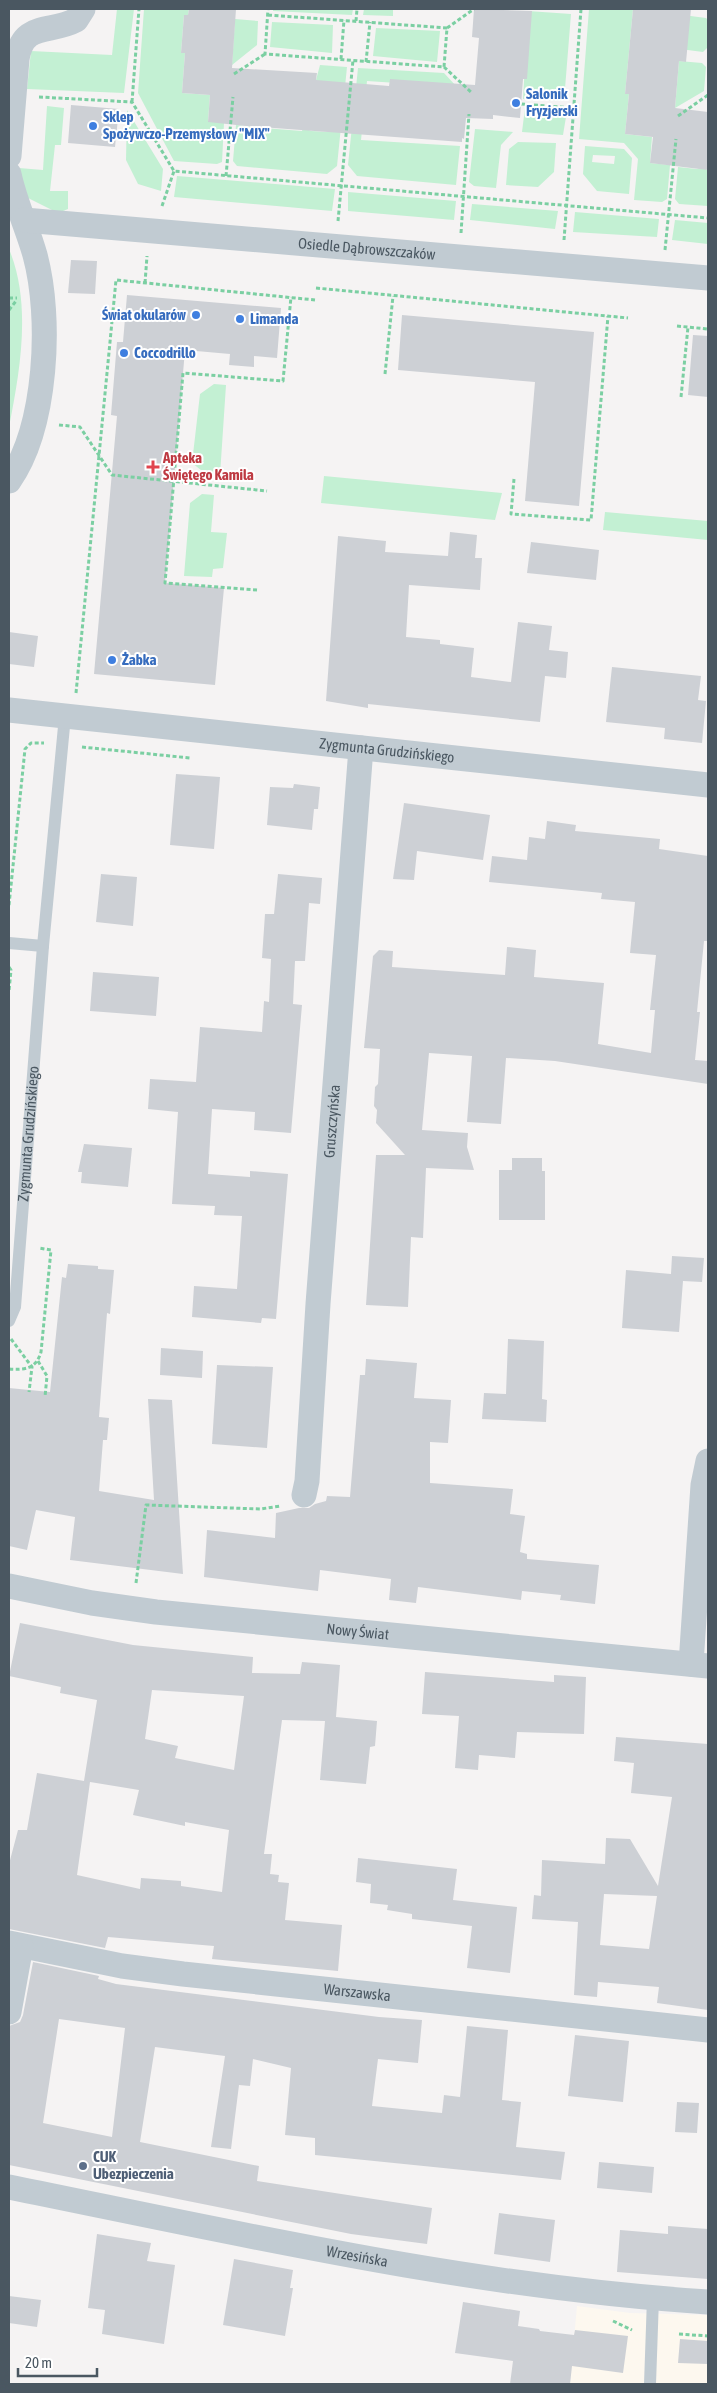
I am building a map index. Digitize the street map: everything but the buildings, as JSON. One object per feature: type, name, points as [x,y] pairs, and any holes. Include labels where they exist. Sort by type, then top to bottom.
[{"type":"street","points":[[9,156],[18,52],[24,39],[38,31],[72,22],[78,18],[83,9]]},
{"type":"street","points":[[9,174],[39,272],[44,316],[43,362],[34,422],[24,456],[9,481]]},
{"type":"street","name":"Osiedle Dąbrowszczaków","points":[[24,220],[708,278]]},
{"type":"street","name":"Zygmunta Grudzińskiego","points":[[9,710],[708,785]]},
{"type":"street","name":"Gruszczyńska","points":[[304,1495],[307,1481],[318,1304],[360,748]]},
{"type":"street","points":[[700,1665],[703,1485],[708,1460]]},
{"type":"street","name":"Nowy Świat","points":[[9,1588],[92,1603],[227,1620],[700,1665]]},
{"type":"street","points":[[9,2012],[15,1945]]},
{"type":"street","name":"Warszawska","points":[[15,1945],[122,1966],[192,1975],[708,2030]]},
{"type":"street","name":"Wrzesińska","points":[[9,2187],[421,2268],[508,2282],[708,2302]]},
{"type":"lane","name":"Zygmunta Grudzińskiego","points":[[9,1321],[15,1307],[43,946],[62,745],[69,717]]},
{"type":"lane","points":[[9,943],[43,946]]},
{"type":"lane","points":[[650,2384],[653,2298]]},
{"type":"path","points":[[139,9],[132,102],[174,171],[166,198],[149,231]]},
{"type":"path","points":[[265,54],[268,9]]},
{"type":"path","points":[[356,21],[357,9]]},
{"type":"path","points":[[268,14],[446,28],[474,9]]},
{"type":"path","points":[[564,237],[581,9]]},
{"type":"path","points":[[341,60],[344,20]]},
{"type":"path","points":[[366,62],[370,22]]},
{"type":"path","points":[[444,67],[446,28]]},
{"type":"path","points":[[234,74],[265,54],[353,60],[444,67],[471,92]]},
{"type":"path","points":[[339,209],[353,60]]},
{"type":"path","points":[[14,95],[132,102]]},
{"type":"path","points":[[678,116],[708,95]]},
{"type":"path","points":[[226,176],[233,97]]},
{"type":"path","points":[[521,104],[573,108]]},
{"type":"path","points":[[462,219],[470,114]]},
{"type":"path","points":[[666,236],[676,138]]},
{"type":"path","points":[[174,171],[708,218]]},
{"type":"path","points":[[145,283],[147,263]]},
{"type":"path","points":[[69,717],[99,456],[116,280],[315,300]]},
{"type":"path","points":[[316,288],[628,318]]},
{"type":"path","points":[[385,374],[393,296]]},
{"type":"path","points":[[9,310],[18,298]]},
{"type":"path","points":[[257,590],[165,583],[183,374],[283,381],[290,298]]},
{"type":"path","points":[[514,479],[511,514],[591,520],[608,316]]},
{"type":"path","points":[[677,326],[708,329]]},
{"type":"path","points":[[681,397],[688,327]]},
{"type":"path","points":[[34,422],[80,427],[112,475],[267,490]]},
{"type":"path","points":[[9,905],[25,749],[32,742],[62,745]]},
{"type":"path","points":[[9,967],[11,970],[9,990]]},
{"type":"path","points":[[9,1369],[24,1370],[32,1367],[38,1360],[42,1348],[51,1250],[34,1248]]},
{"type":"path","points":[[9,1336],[32,1367],[29,1392]]},
{"type":"path","points":[[38,1360],[47,1376],[45,1397]]},
{"type":"path","points":[[134,1609],[146,1506],[260,1508],[286,1506],[296,1502],[304,1495]]},
{"type":"path","points":[[679,2334],[708,2336]]},
{"type":"shaded area","points":[[577,2306],[630,2313],[708,2315],[708,2384],[570,2384]]},
{"type":"green space","points":[[117,9],[134,9],[124,93],[27,89],[31,51],[112,55]]},
{"type":"green space","points":[[144,9],[189,9],[188,15],[184,15],[181,53],[185,53],[182,93],[210,95],[208,121],[224,123],[222,162],[217,164],[174,161],[138,93]]},
{"type":"green space","points":[[273,9],[353,9],[352,15],[273,11]]},
{"type":"green space","points":[[364,9],[393,9],[393,16],[363,15]]},
{"type":"green space","points":[[589,9],[633,9],[625,94],[629,94],[625,134],[652,137],[650,163],[670,165],[667,199],[662,202],[634,200],[638,159],[624,143],[579,139]]},
{"type":"green space","points":[[528,11],[571,14],[564,101],[523,99]]},
{"type":"green space","points":[[683,15],[706,18],[708,20],[707,48],[703,52],[680,49]]},
{"type":"green space","points":[[235,19],[258,21],[257,45],[232,65]]},
{"type":"green space","points":[[272,22],[333,25],[332,53],[270,47]]},
{"type":"green space","points":[[376,28],[440,31],[437,62],[373,56]]},
{"type":"green space","points":[[679,61],[702,63],[706,67],[704,91],[675,108]]},
{"type":"green space","points":[[320,65],[347,67],[337,166],[327,174],[237,166],[233,161],[236,125],[255,127],[256,123],[264,128],[302,131],[303,127],[311,131],[330,132],[316,80]]},
{"type":"green space","points":[[358,68],[444,73],[457,87],[367,81],[361,140],[460,146],[456,185],[357,176],[348,165]]},
{"type":"green space","points":[[47,106],[64,108],[61,145],[55,145],[50,191],[68,191],[68,209],[58,213],[26,197],[19,168],[43,170]]},
{"type":"green space","points":[[525,108],[567,111],[563,135],[522,132]]},
{"type":"green space","points":[[127,110],[163,169],[161,191],[138,184],[126,160]]},
{"type":"green space","points":[[475,129],[513,132],[501,145],[496,188],[474,186],[469,182]]},
{"type":"green space","points":[[518,142],[556,143],[554,172],[538,187],[506,185],[509,149]]},
{"type":"green space","points":[[585,146],[624,149],[632,158],[629,194],[597,191],[583,174]],"holes":[[[593,155],[615,156],[614,164],[592,162]]]},
{"type":"green space","points":[[706,166],[706,170],[708,170],[708,206],[679,204],[675,199],[678,167],[697,169]]},
{"type":"green space","points":[[177,176],[335,189],[332,211],[174,197]]},
{"type":"green space","points":[[348,192],[456,201],[454,220],[348,211]]},
{"type":"green space","points":[[472,204],[558,211],[555,229],[470,220]]},
{"type":"green space","points":[[575,212],[659,219],[657,237],[573,232]]},
{"type":"green space","points":[[675,220],[708,223],[708,244],[672,240]]},
{"type":"green space","points":[[9,249],[16,270],[20,292],[22,338],[17,383],[9,427]]},
{"type":"green space","points":[[214,384],[226,385],[220,475],[206,474],[192,463],[200,394]]},
{"type":"green space","points":[[324,476],[502,493],[495,520],[321,503]]},
{"type":"green space","points":[[202,494],[214,495],[211,532],[227,533],[223,568],[213,569],[212,577],[184,576],[190,503]]},
{"type":"green space","points":[[605,512],[708,521],[708,540],[603,530]]},
{"type":"place","name":"Salonik Fryzjerski","points":[[516,103]]},
{"type":"place","name":"Sklep Spożywczo-Przemysłowy \"MIX\"","points":[[93,126]]},
{"type":"place","name":"Świat okularów","points":[[196,315]]},
{"type":"place","name":"Limanda","points":[[240,319]]},
{"type":"place","name":"Coccodrillo","points":[[124,353]]},
{"type":"place","name":"Apteka Świętego Kamila","points":[[153,467]]},
{"type":"place","name":"Żabka","points":[[112,660]]},
{"type":"place","name":"CUK Ubezpieczenia","points":[[83,2166]]}]
